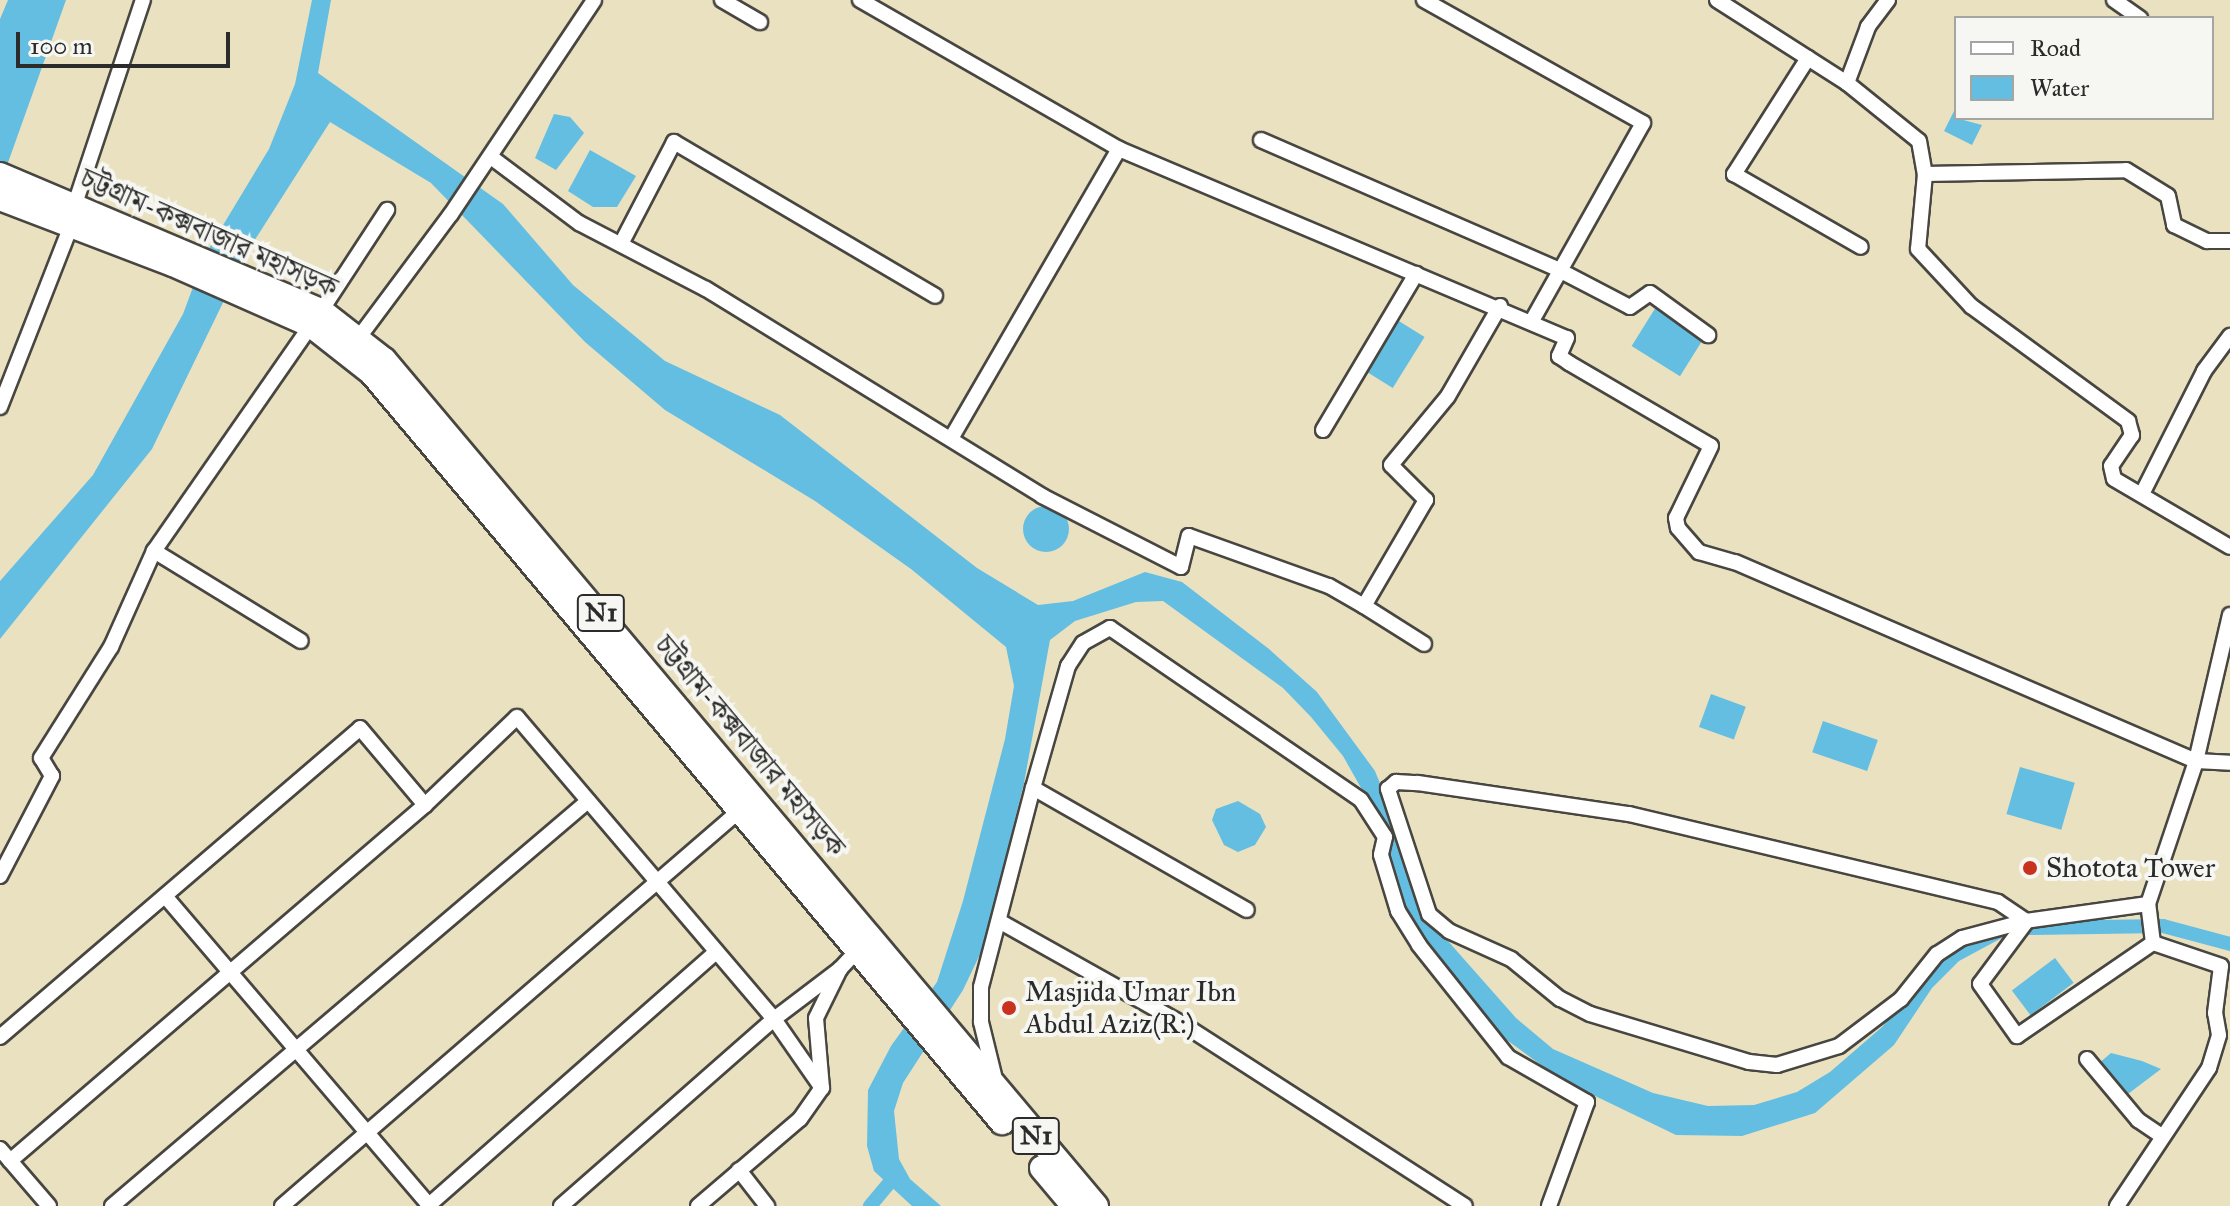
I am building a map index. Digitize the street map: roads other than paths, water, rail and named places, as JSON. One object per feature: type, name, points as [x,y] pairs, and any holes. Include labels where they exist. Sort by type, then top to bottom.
[{"type":"highway","name":"চট্টগ্রাম-কক্সবাজার মহাসড়ক","points":[[0,175],[43,202],[316,318],[357,340],[416,393],[738,812],[857,951],[890,974]]},
{"type":"highway","name":"চট্টগ্রাম-কক্সবাজার মহাসড়ক","points":[[0,198],[43,202]]},
{"type":"highway","name":"চট্টগ্রাম-কক্সবাজার মহাসড়ক","points":[[316,318],[402,403],[588,613],[970,1070],[1074,1206]]},
{"type":"highway","name":"চট্টগ্রাম-কক্সবাজার মহাসড়ক","points":[[970,1070],[1001,1095],[1096,1206]]},
{"type":"street","points":[[0,407],[73,213],[143,0]]},
{"type":"street","points":[[357,340],[491,157],[594,0]]},
{"type":"street","points":[[722,0],[760,22]]},
{"type":"street","points":[[860,0],[878,5],[1119,149],[1416,274],[1533,319],[1567,338],[1559,356],[1711,446],[1676,518],[1678,528],[1699,552],[1735,562],[2196,761],[2230,763]]},
{"type":"street","points":[[1424,0],[1643,123],[1557,269],[1533,319]]},
{"type":"street","points":[[1717,0],[1847,83],[1919,141],[1925,174],[1918,249],[1971,306],[2128,421],[2132,435],[2111,473],[2230,547]]},
{"type":"street","points":[[1847,83],[1868,27],[1888,0]]},
{"type":"street","points":[[2114,0],[2137,16]]},
{"type":"street","points":[[1808,58],[1734,174],[1861,247]]},
{"type":"street","points":[[1261,140],[1557,269],[1630,307],[1650,293],[1708,335]]},
{"type":"street","points":[[621,244],[674,142],[779,208],[935,296]]},
{"type":"street","points":[[952,437],[1119,149]]},
{"type":"street","points":[[491,157],[579,223],[706,289],[952,437],[1042,496],[1181,567],[1189,536],[1329,586],[1424,644]]},
{"type":"street","points":[[1925,174],[2126,170],[2168,196],[2174,225],[2207,241],[2230,241]]},
{"type":"street","points":[[0,876],[52,776],[41,758],[111,647],[154,551],[387,210]]},
{"type":"street","points":[[1323,430],[1416,274]]},
{"type":"street","points":[[1364,606],[1426,500],[1391,465],[1448,396],[1500,306]]},
{"type":"street","points":[[2142,494],[2204,371],[2230,336]]},
{"type":"street","points":[[154,551],[301,641]]},
{"type":"street","points":[[2153,943],[2148,904],[2196,761],[2230,615]]},
{"type":"street","points":[[1001,1095],[981,1022],[981,987],[1068,666],[1083,643],[1110,628],[1361,800],[1385,837],[1381,855],[1398,911],[1419,945],[1508,1057],[1587,1102],[1549,1206]]},
{"type":"street","points":[[10,1161],[425,805],[517,717],[774,1019],[822,1088]]},
{"type":"street","points":[[0,1037],[360,728],[425,805]]},
{"type":"street","points":[[2026,921],[1998,902],[1629,814],[1418,783],[1388,785],[1429,914],[1449,931],[1511,959],[1560,999],[1590,1014],[1749,1062],[1777,1065],[1839,1046],[1901,999],[1937,954],[1962,938],[2026,921],[2148,904]]},
{"type":"street","points":[[1033,788],[1247,910]]},
{"type":"street","points":[[112,1206],[588,801]]},
{"type":"street","points":[[289,1204],[738,812]]},
{"type":"street","points":[[165,896],[429,1206],[716,952]]},
{"type":"street","points":[[999,921],[1184,1025],[1465,1206]]},
{"type":"street","points":[[2026,921],[1980,984],[2017,1036],[2153,943]]},
{"type":"street","points":[[2117,1206],[2209,1068],[2224,1039],[2215,1013],[2221,966],[2153,943]]},
{"type":"street","points":[[561,1206],[774,1019],[840,969],[857,951]]},
{"type":"street","points":[[698,1206],[800,1119],[822,1088],[816,1018],[840,969]]},
{"type":"street","points":[[2087,1059],[2138,1120],[2162,1136]]},
{"type":"street","points":[[0,1149],[49,1206]]},
{"type":"street","points":[[739,1170],[767,1206]]},
{"type":"water","points":[[8,0],[66,0],[0,185],[0,19]]},
{"type":"water","points":[[312,0],[331,0],[318,73],[503,204],[573,285],[665,361],[780,415],[977,568],[1038,605],[1073,601],[1145,572],[1182,582],[1269,649],[1317,692],[1375,771],[1440,932],[1516,1018],[1553,1049],[1653,1093],[1708,1106],[1754,1105],[1797,1092],[1830,1072],[1882,1027],[1942,958],[1969,940],[2011,933],[1959,961],[1932,988],[1894,1045],[1815,1113],[1742,1136],[1676,1135],[1560,1079],[1500,1035],[1409,924],[1369,802],[1343,756],[1311,717],[1283,688],[1163,601],[1136,602],[1075,621],[1050,640],[1024,783],[983,948],[963,990],[903,1083],[894,1111],[899,1159],[910,1179],[941,1206],[912,1206],[874,1171],[867,1146],[868,1090],[891,1046],[937,982],[963,901],[1005,739],[1014,686],[1006,647],[911,569],[815,501],[665,410],[585,342],[431,183],[330,122],[249,249],[152,449],[0,639],[0,581],[93,475],[183,314],[205,255],[269,149],[295,84]]},
{"type":"water","points":[[1954,111],[1954,120],[1982,125],[1972,145],[1944,131]]},
{"type":"water","points":[[554,114],[570,117],[584,133],[556,170],[535,158]]},
{"type":"water","points":[[590,150],[636,176],[617,207],[593,207],[568,191]]},
{"type":"water","points":[[1656,307],[1704,337],[1680,376],[1632,346]]},
{"type":"water","points":[[1394,318],[1425,337],[1393,388],[1362,369]]},
{"type":"water","points":[[1046,506],[1062,513],[1069,529],[1062,545],[1046,552],[1030,545],[1023,529],[1030,513]]},
{"type":"water","points":[[1711,694],[1746,707],[1734,740],[1699,727]]},
{"type":"water","points":[[1823,721],[1878,740],[1867,771],[1812,752]]},
{"type":"water","points":[[2020,767],[2075,783],[2061,830],[2006,814]]},
{"type":"water","points":[[1238,801],[1260,814],[1266,827],[1255,845],[1238,852],[1224,845],[1212,820],[1216,809]]},
{"type":"water","points":[[2055,958],[2074,983],[2031,1015],[2012,990]]},
{"type":"water","points":[[2111,1053],[2161,1069],[2124,1097],[2098,1064]]},
{"type":"waterway","points":[[2028,928],[2163,926],[2230,944]]},
{"type":"waterway","points":[[870,1206],[895,1176]]},
{"type":"place","name":"Shotota Tower","points":[[2030,868]]},
{"type":"place","name":"Masjida Umar Ibn Abdul Aziz(R:)","points":[[1009,1008]]}]
